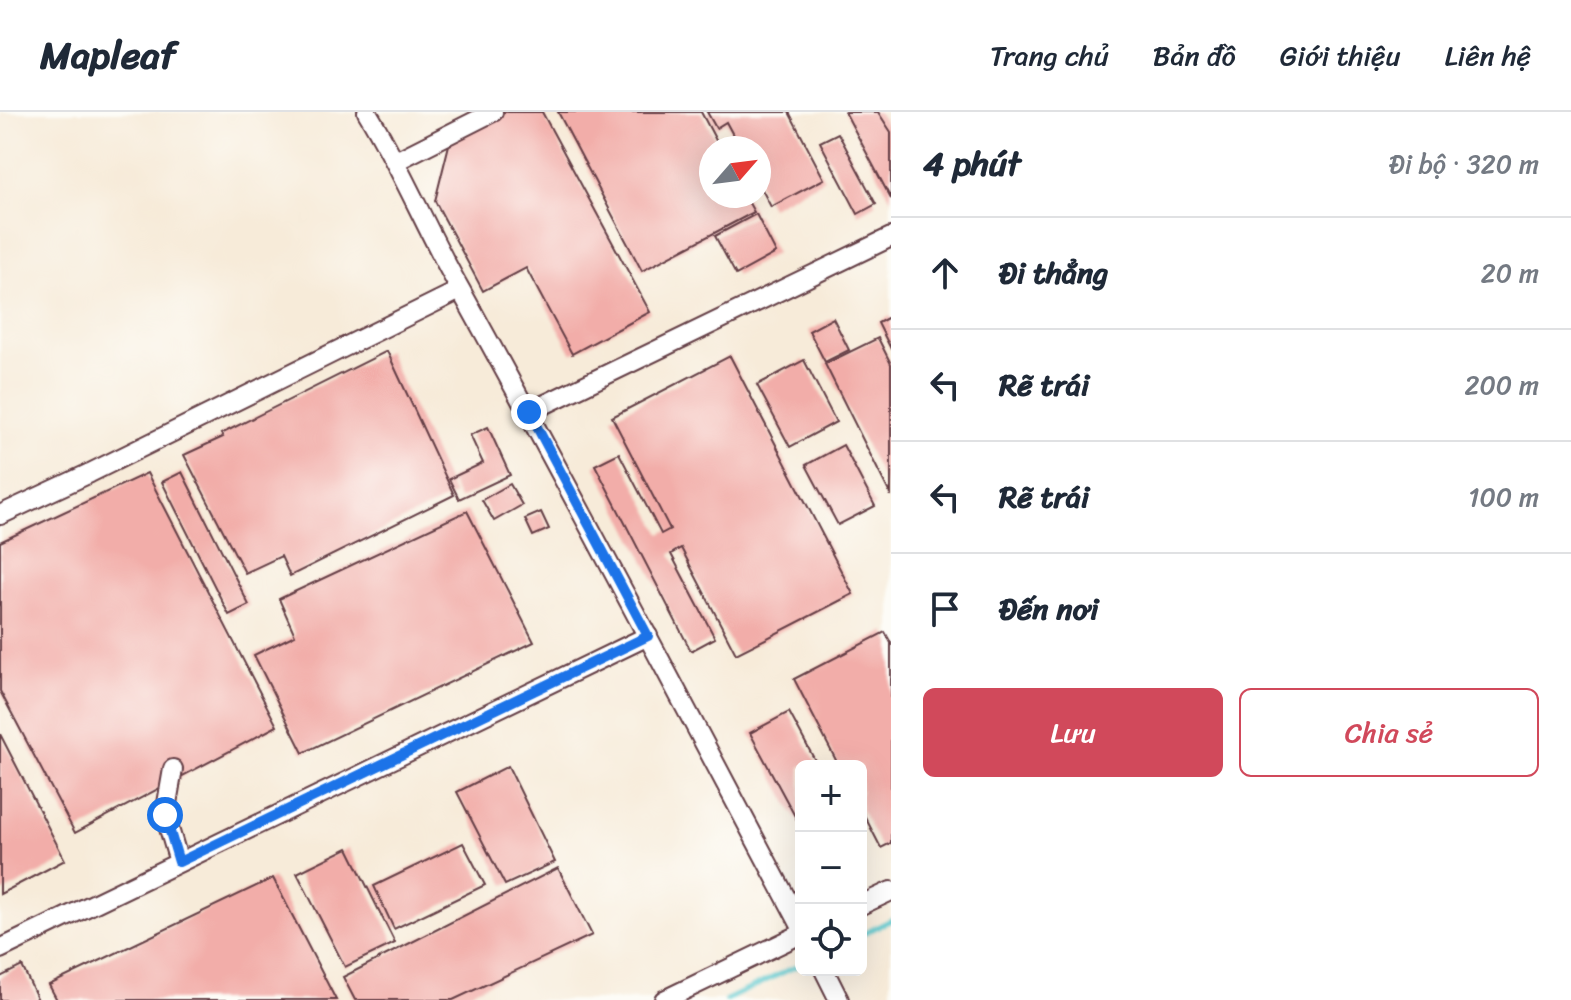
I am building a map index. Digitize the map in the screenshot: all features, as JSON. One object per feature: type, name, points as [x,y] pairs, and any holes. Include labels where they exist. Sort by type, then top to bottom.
[{"type":"street","points":[[367,112],[396,161],[423,223],[529,412],[795,915]]},
{"type":"street","points":[[396,161],[493,112]]},
{"type":"street","points":[[529,412],[891,237]]},
{"type":"street","points":[[0,515],[460,290]]},
{"type":"street","points":[[0,949],[648,636]]},
{"type":"street","points":[[173,769],[165,815],[179,862]]},
{"type":"street","points":[[863,904],[891,891]]},
{"type":"street","points":[[664,1000],[795,937]]},
{"type":"street","points":[[827,976],[839,1000]]},
{"type":"building","points":[[504,112],[542,112],[650,312],[572,354],[526,268],[483,291],[435,201],[450,141]]},
{"type":"building","points":[[558,112],[701,112],[714,136],[699,136],[699,208],[752,208],[754,212],[642,271]]},
{"type":"building","points":[[707,112],[789,112],[824,179],[771,207],[771,136],[734,136],[726,122],[716,128]]},
{"type":"building","points":[[845,112],[878,112],[891,132],[891,199]]},
{"type":"building","points":[[838,133],[876,204],[858,214],[820,142]]},
{"type":"building","points":[[756,214],[776,253],[736,275],[715,236]]},
{"type":"building","points":[[891,316],[891,349],[878,323]]},
{"type":"building","points":[[833,318],[849,350],[825,362],[809,331]]},
{"type":"building","points":[[878,338],[891,364],[891,496],[825,364]]},
{"type":"building","points":[[387,351],[454,495],[290,576],[281,556],[245,573],[184,455]]},
{"type":"building","points":[[730,356],[853,594],[736,654],[681,548],[671,554],[715,638],[691,651],[595,465],[619,453],[661,534],[670,529],[612,417]]},
{"type":"building","points":[[804,360],[836,422],[790,447],[757,385]]},
{"type":"building","points":[[488,427],[510,475],[459,499],[449,479],[483,463],[470,435]]},
{"type":"building","points":[[843,445],[875,506],[838,525],[806,465]]},
{"type":"building","points":[[182,472],[249,605],[229,615],[162,482]]},
{"type":"building","points":[[147,473],[277,726],[75,833],[0,691],[0,542]]},
{"type":"building","points":[[510,484],[522,505],[494,521],[482,500]]},
{"type":"building","points":[[467,511],[534,642],[303,753],[254,655],[295,635],[279,599]]},
{"type":"building","points":[[541,512],[549,529],[533,536],[525,519]]},
{"type":"building","points":[[885,632],[891,643],[891,843],[881,848],[867,821],[867,760],[836,760],[794,679]]},
{"type":"building","points":[[789,712],[815,760],[795,760],[795,816],[750,733]]},
{"type":"building","points":[[0,734],[65,860],[0,894]]},
{"type":"building","points":[[508,766],[555,862],[505,885],[457,792]]},
{"type":"building","points":[[463,843],[485,885],[394,929],[374,886]]},
{"type":"building","points":[[348,848],[395,943],[345,967],[297,873]]},
{"type":"building","points":[[558,868],[592,935],[453,1000],[355,1000],[343,977]]},
{"type":"building","points":[[273,878],[336,1000],[57,1000],[49,985]]},
{"type":"building","points":[[22,966],[38,1000],[0,1000],[0,977]]},
{"type":"waterway","points":[[867,932],[891,920]]},
{"type":"waterway","points":[[726,1000],[795,967]]},
{"type":"route","points":[[165,815],[179,862],[648,636],[529,412]]}]
